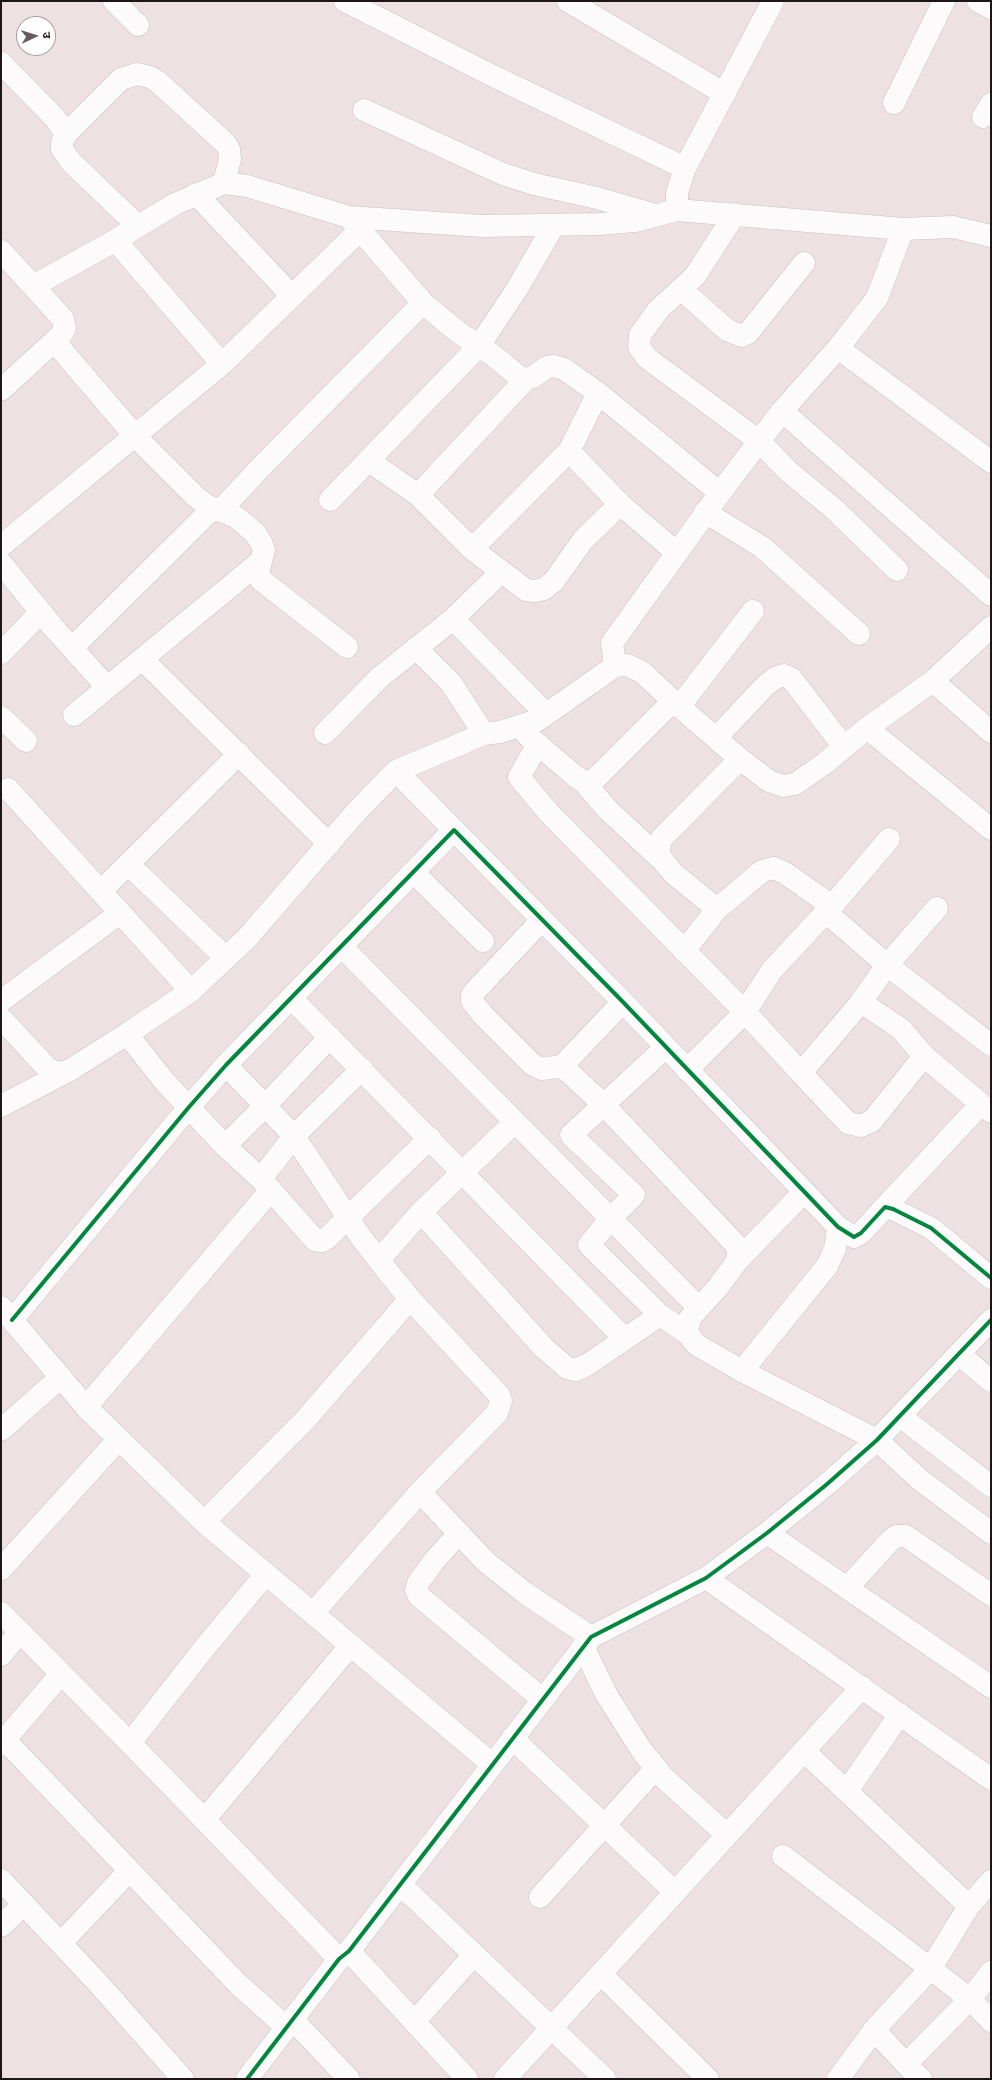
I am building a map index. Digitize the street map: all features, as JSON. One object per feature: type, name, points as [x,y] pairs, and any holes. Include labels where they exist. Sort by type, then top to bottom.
[{"type":"street","points":[[114,1],[138,25]]},
{"type":"street","points":[[345,1],[490,74],[685,168]]},
{"type":"street","points":[[568,1],[601,9],[725,94]]},
{"type":"street","points":[[33,286],[196,194],[224,183],[247,186],[355,223],[482,226],[554,225],[628,222],[667,212],[677,194],[685,168],[773,1]]},
{"type":"street","points":[[894,103],[944,1]]},
{"type":"street","points":[[978,1],[991,8]]},
{"type":"street","points":[[1,63],[55,118],[66,134]]},
{"type":"street","points":[[138,226],[64,154],[62,149],[62,142],[66,134],[121,79],[130,75],[144,75],[157,81],[225,143],[229,149],[230,159],[224,183]]},
{"type":"street","points":[[364,110],[503,174],[534,184],[597,198],[667,212],[735,214],[903,229],[953,227],[991,236]]},
{"type":"street","points":[[196,194],[292,296]]},
{"type":"street","points":[[735,214],[695,276],[658,310],[640,335],[639,346],[648,358],[759,441],[788,471],[833,508],[897,570]]},
{"type":"street","points":[[1,546],[136,437],[222,364],[292,296],[355,223]]},
{"type":"street","points":[[355,223],[423,303],[478,346],[494,356],[518,376],[526,379]]},
{"type":"street","points":[[330,500],[478,346],[517,289],[554,225]]},
{"type":"street","points":[[615,666],[612,644],[705,512],[782,411],[838,348],[877,298],[903,229]]},
{"type":"street","points":[[115,240],[222,364]]},
{"type":"street","points":[[1,251],[63,319],[65,324],[65,331],[1,390]]},
{"type":"street","points":[[681,289],[727,330],[742,336],[748,333],[804,263]]},
{"type":"street","points":[[72,648],[260,468],[423,303]]},
{"type":"street","points":[[54,341],[136,437],[196,498],[202,503],[216,510],[236,517],[255,533],[264,550],[258,573],[261,580],[347,647]]},
{"type":"street","points":[[838,348],[991,462]]},
{"type":"street","points":[[418,495],[526,379],[533,377],[547,367],[554,366],[564,370],[598,393],[720,493]]},
{"type":"street","points":[[472,549],[569,451],[598,393]]},
{"type":"street","points":[[782,411],[991,595]]},
{"type":"street","points":[[569,451],[620,504],[676,553]]},
{"type":"street","points":[[369,461],[418,495],[472,549],[526,590],[535,591],[544,589],[554,581],[583,540],[620,504]]},
{"type":"street","points":[[705,512],[762,547],[859,634]]},
{"type":"street","points":[[74,715],[261,561]]},
{"type":"street","points":[[1,563],[41,612],[107,687]]},
{"type":"street","points":[[325,733],[380,678],[453,618],[501,572]]},
{"type":"street","points":[[1,653],[41,612]]},
{"type":"street","points":[[584,782],[593,781],[676,704],[753,612]]},
{"type":"street","points":[[453,618],[546,714]]},
{"type":"street","points":[[1,1106],[66,1072],[127,1034],[191,991],[247,938],[382,784],[396,771],[484,734],[518,727],[538,720],[615,666],[628,665],[642,672],[676,704],[740,759],[769,781],[783,786],[795,784],[824,764],[867,728],[932,681],[991,626]]},
{"type":"street","points":[[416,648],[450,683],[484,734]]},
{"type":"street","points":[[142,659],[329,844]]},
{"type":"street","points":[[716,738],[765,686],[775,678],[784,675],[791,678],[844,747]]},
{"type":"street","points":[[932,681],[991,732]]},
{"type":"street","points":[[1,717],[26,741]]},
{"type":"street","points":[[518,727],[570,772],[584,782],[607,809],[663,861],[674,874],[717,909]]},
{"type":"street","points":[[867,728],[988,820]]},
{"type":"street","points":[[538,744],[519,777],[549,813],[745,1012],[848,1123],[861,1126],[872,1121],[924,1056]]},
{"type":"street","points":[[101,891],[239,754]]},
{"type":"street","points":[[663,861],[658,851],[662,838],[740,759]]},
{"type":"street","points":[[396,771],[623,1002],[838,1227],[854,1237],[861,1233],[885,1207],[986,1108],[924,1056],[901,1029],[861,1002]]},
{"type":"street","points":[[8,789],[191,991]]},
{"type":"street","points":[[454,830],[226,1065],[7,1313],[86,1407],[204,1522],[265,1575],[351,1644],[492,1764]]},
{"type":"street","points":[[687,1070],[745,1012],[772,970],[829,909],[889,839]]},
{"type":"street","points":[[128,864],[226,958]]},
{"type":"street","points":[[684,951],[717,909],[762,870],[774,868],[785,873],[829,909],[887,965],[991,1045]]},
{"type":"street","points":[[413,872],[483,941]]},
{"type":"street","points":[[801,1073],[861,1002],[887,965],[937,908]]},
{"type":"street","points":[[1,1001],[120,913]]},
{"type":"street","points":[[542,920],[472,995],[472,1000],[483,1015],[533,1065],[542,1069],[562,1066],[623,1002]]},
{"type":"street","points":[[341,946],[698,1308]]},
{"type":"street","points":[[291,998],[463,1171],[541,1254],[625,1338]]},
{"type":"street","points":[[1,1018],[48,1069],[59,1073],[66,1072]]},
{"type":"street","points":[[127,1034],[165,1082],[225,1146],[266,1184],[315,1240],[322,1241],[327,1238],[349,1219],[430,1138]]},
{"type":"street","points":[[225,1146],[266,1106],[330,1037]]},
{"type":"street","points":[[666,1047],[571,1135],[634,1195],[610,1219],[589,1246],[660,1315],[687,1333],[697,1345],[742,1371],[877,1440],[919,1479],[991,1533]]},
{"type":"street","points":[[226,1065],[294,1136],[349,1219],[379,1260],[410,1299],[502,1400],[497,1413],[420,1492],[313,1613]]},
{"type":"street","points":[[562,1066],[604,1104],[729,1237],[738,1247],[738,1260]]},
{"type":"street","points":[[86,1407],[266,1184],[294,1136],[362,1069]]},
{"type":"street","points":[[379,1260],[421,1212],[514,1123]]},
{"type":"street","points":[[687,1333],[690,1318],[698,1308],[718,1287],[738,1260],[804,1192]]},
{"type":"street","points":[[885,1207],[900,1212],[931,1228],[991,1278]]},
{"type":"street","points":[[421,1212],[544,1348],[567,1368],[574,1370],[587,1365],[660,1315]]},
{"type":"street","points":[[742,1371],[827,1266],[835,1249],[838,1227]]},
{"type":"street","points":[[204,1522],[305,1420],[410,1299]]},
{"type":"street","points":[[247,2079],[289,2023],[401,1885],[492,1764],[587,1642],[706,1578],[767,1533],[826,1485],[877,1440],[991,1320]]},
{"type":"street","points":[[959,1354],[991,1381]]},
{"type":"street","points":[[1,1430],[61,1377]]},
{"type":"street","points":[[900,1416],[991,1486]]},
{"type":"street","points":[[4,1561],[119,1439]]},
{"type":"street","points":[[420,1492],[486,1562],[587,1642],[606,1694],[642,1751],[664,1778],[727,1835]]},
{"type":"street","points":[[459,1533],[434,1561],[418,1583],[416,1590],[419,1596],[542,1699]]},
{"type":"street","points":[[767,1533],[991,1687]]},
{"type":"street","points":[[847,1588],[888,1543],[896,1536],[906,1536],[991,1595]]},
{"type":"street","points":[[130,1743],[202,1651],[265,1575]]},
{"type":"street","points":[[706,1578],[991,1779]]},
{"type":"street","points":[[1,1614],[130,1743],[204,1820],[414,2022],[467,2079]]},
{"type":"street","points":[[1,1655],[19,1632]]},
{"type":"street","points":[[204,1820],[351,1644]]},
{"type":"street","points":[[61,1674],[3,1742],[238,1984],[289,2023],[349,2079]]},
{"type":"street","points":[[505,2079],[862,1687]]},
{"type":"street","points":[[847,1791],[900,1714]]},
{"type":"street","points":[[512,1738],[675,1892]]},
{"type":"street","points":[[804,1751],[969,1906]]},
{"type":"street","points":[[540,1897],[656,1768]]},
{"type":"street","points":[[783,1856],[931,1968],[970,1999],[991,2021]]},
{"type":"street","points":[[61,1943],[129,1871]]},
{"type":"street","points":[[1,1880],[61,1943],[183,2079]]},
{"type":"street","points":[[838,2079],[874,2030],[931,1968],[969,1906],[991,1881]]},
{"type":"street","points":[[401,1885],[605,2079]]},
{"type":"street","points":[[1,1926],[24,1904]]},
{"type":"street","points":[[414,2022],[474,1955]]},
{"type":"street","points":[[874,2030],[914,2071],[991,1972]]},
{"type":"street","points":[[601,1974],[708,2079]]},
{"type":"cycle path","points":[[12,1320],[189,1107],[226,1065],[454,830],[623,1002],[838,1227],[854,1237],[861,1233],[885,1207],[893,1209],[931,1228],[991,1278]]},
{"type":"cycle path","points":[[247,2079],[339,1959],[349,1951],[591,1637],[706,1578],[767,1533],[826,1485],[877,1440],[991,1320]]}]
